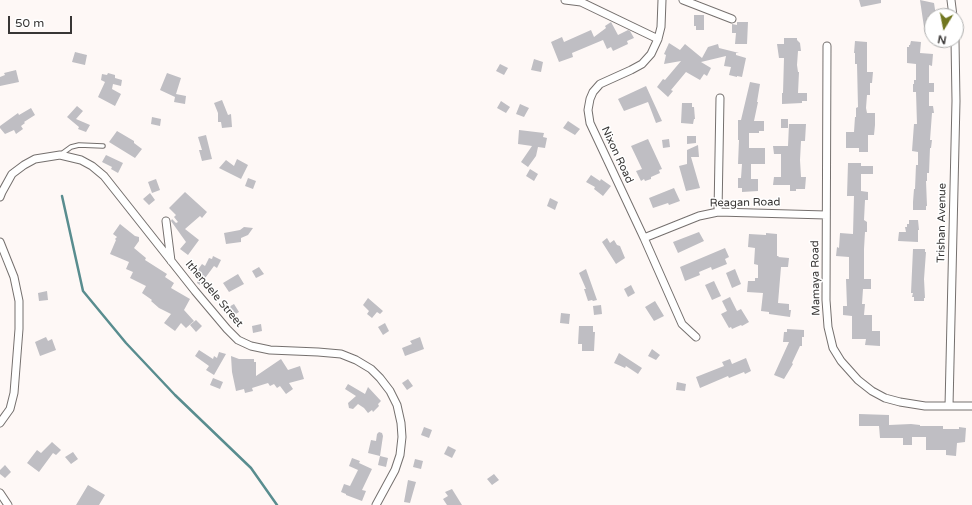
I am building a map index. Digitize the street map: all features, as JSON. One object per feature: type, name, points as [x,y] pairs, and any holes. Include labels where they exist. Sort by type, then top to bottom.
[{"type":"street","points":[[565,0],[582,2],[658,39]]},
{"type":"street","name":"Nixon Road","points":[[662,0],[661,27],[658,39],[651,54],[642,64],[600,84],[593,92],[588,110],[590,123],[644,238],[682,324],[696,337]]},
{"type":"street","points":[[683,0],[732,19]]},
{"type":"street","name":"Mamaya Road","points":[[827,46],[826,300],[828,327],[834,348],[841,361],[858,380],[872,391],[885,398],[926,406],[972,406]]},
{"type":"street","name":"Trishan Avenue","points":[[949,406],[956,101],[955,48]]},
{"type":"street","points":[[718,212],[720,98]]},
{"type":"street","name":"Ithendele Street","points":[[0,197],[12,174],[24,165],[46,156],[60,154],[81,160],[92,166],[104,176],[227,329],[238,340],[251,346],[270,350],[341,354],[372,369],[390,391],[397,405],[402,437],[400,455],[395,470],[376,505]]},
{"type":"street","name":"Reagan Road","points":[[644,238],[699,216],[718,212],[826,215]]},
{"type":"street","name":"Ithendele Street","points":[[166,221],[172,261]]},
{"type":"street","points":[[0,242],[14,277],[19,301],[19,329],[14,393],[10,409],[0,423]]},
{"type":"street","points":[[0,493],[8,505]]},
{"type":"lane","name":"Ithendele Street","points":[[60,154],[65,150],[78,145],[103,146]]},
{"type":"building","points":[[859,0],[881,0],[881,3],[861,7]]},
{"type":"building","points":[[920,0],[934,3],[935,8],[924,8],[924,27]]},
{"type":"building","points":[[694,15],[704,15],[704,30],[696,30],[696,26],[694,26]]},
{"type":"building","points":[[611,22],[618,35],[628,30],[634,38],[627,41],[628,44],[613,51],[611,47],[607,49],[603,40],[572,53],[573,57],[559,62],[551,42],[562,37],[564,42],[591,30],[594,37]]},
{"type":"building","points":[[737,22],[748,22],[747,44],[735,44],[736,33],[732,33],[732,24],[737,25]]},
{"type":"building","points":[[784,38],[797,38],[800,43],[801,51],[798,51],[797,65],[799,72],[798,93],[807,93],[807,101],[802,101],[802,103],[782,104],[784,58],[779,58],[777,44],[784,44]]},
{"type":"building","points":[[855,41],[867,42],[867,72],[873,72],[872,83],[870,83],[870,95],[867,95],[866,108],[867,113],[875,113],[875,125],[874,135],[868,135],[868,152],[859,152],[859,148],[846,148],[846,132],[854,132],[856,108],[858,107],[857,64],[855,64],[854,53]]},
{"type":"building","points":[[911,41],[921,42],[920,53],[933,54],[932,66],[929,65],[929,83],[934,83],[934,92],[929,92],[929,106],[933,106],[934,113],[932,113],[930,140],[932,140],[930,148],[929,173],[927,173],[926,181],[926,210],[913,210],[918,152],[912,151],[914,124],[917,124],[916,92],[913,92],[914,80],[916,80],[916,64],[907,63],[907,47],[909,47]]},
{"type":"building","points":[[669,43],[680,50],[685,44],[702,58],[708,47],[718,44],[719,48],[739,53],[736,53],[736,55],[746,58],[742,77],[729,75],[731,67],[724,66],[726,56],[701,62],[711,68],[707,76],[704,74],[700,80],[686,72],[671,90],[673,91],[668,97],[657,87],[681,61],[664,64],[666,55],[664,54]]},
{"type":"building","points":[[75,52],[87,55],[85,65],[72,62]]},
{"type":"building","points":[[534,59],[543,62],[541,72],[531,70]]},
{"type":"building","points":[[500,64],[508,68],[504,75],[496,71]]},
{"type":"building","points":[[16,70],[19,82],[0,86],[0,77],[5,75],[4,73]]},
{"type":"building","points":[[108,73],[115,75],[115,78],[122,80],[121,86],[113,84],[112,89],[121,94],[115,106],[98,97],[105,82],[101,80],[102,74],[107,75]]},
{"type":"building","points":[[167,73],[181,78],[176,94],[186,96],[185,104],[174,102],[175,97],[160,90]]},
{"type":"building","points":[[750,82],[760,84],[754,121],[764,121],[764,131],[759,131],[759,133],[749,133],[749,148],[765,148],[765,164],[751,164],[751,179],[758,179],[758,191],[742,192],[742,188],[738,188],[738,178],[741,178],[742,164],[738,164],[738,120],[741,120]]},
{"type":"building","points":[[646,86],[662,121],[656,123],[648,102],[624,111],[618,99]]},
{"type":"building","points":[[222,100],[228,115],[231,114],[232,127],[222,128],[221,122],[218,122],[218,113],[214,103]]},
{"type":"building","points":[[501,101],[510,107],[506,113],[497,108]]},
{"type":"building","points":[[682,103],[692,103],[692,107],[694,107],[695,119],[693,124],[681,123]]},
{"type":"building","points":[[520,104],[529,108],[524,117],[516,114]]},
{"type":"building","points":[[77,106],[83,111],[76,119],[90,125],[86,132],[78,129],[79,127],[67,117]]},
{"type":"building","points":[[31,108],[35,115],[24,122],[25,123],[21,126],[23,129],[16,134],[14,130],[5,134],[0,128],[0,126],[18,113],[19,115]]},
{"type":"building","points":[[152,117],[161,119],[160,126],[151,124]]},
{"type":"building","points":[[781,119],[788,119],[788,128],[781,128]]},
{"type":"building","points":[[568,121],[580,129],[575,135],[563,128]]},
{"type":"building","points":[[789,124],[806,124],[805,141],[801,141],[800,160],[801,177],[806,177],[805,189],[796,189],[796,191],[790,191],[790,185],[773,185],[774,177],[781,177],[781,154],[774,154],[773,146],[788,146]]},
{"type":"building","points":[[519,130],[544,133],[543,137],[547,138],[545,148],[538,147],[536,156],[528,167],[521,162],[532,146],[518,144]]},
{"type":"building","points":[[117,131],[134,141],[134,143],[142,149],[135,158],[109,142]]},
{"type":"building","points":[[206,135],[212,159],[202,161],[199,150],[202,150],[198,137]]},
{"type":"building","points":[[687,136],[696,136],[696,143],[687,144]]},
{"type":"building","points":[[648,139],[662,169],[659,170],[660,173],[651,177],[651,179],[645,181],[644,179],[641,181],[636,171],[642,169],[631,146]]},
{"type":"building","points":[[669,139],[670,147],[663,148],[662,140]]},
{"type":"building","points":[[698,145],[699,157],[691,157],[700,188],[686,191],[679,166],[687,164],[687,150]]},
{"type":"building","points":[[106,155],[123,163],[118,173],[111,169],[112,167],[102,162]]},
{"type":"building","points":[[237,159],[248,165],[241,179],[219,168],[226,160],[234,166]]},
{"type":"building","points":[[848,163],[861,163],[861,166],[873,166],[873,174],[861,174],[861,191],[868,192],[868,200],[865,200],[864,220],[867,222],[867,232],[865,232],[864,279],[871,279],[871,289],[863,289],[862,304],[865,304],[864,315],[872,315],[872,331],[880,331],[880,346],[865,345],[866,339],[852,339],[852,316],[843,315],[843,306],[847,306],[846,279],[849,279],[849,257],[836,256],[837,247],[839,248],[840,233],[853,234],[854,196],[847,196]]},
{"type":"building","points":[[530,169],[538,174],[534,181],[526,176]]},
{"type":"building","points":[[591,175],[600,181],[601,179],[611,186],[603,196],[594,189],[595,187],[586,182]]},
{"type":"building","points":[[248,178],[256,181],[253,189],[245,186]]},
{"type":"building","points":[[156,179],[160,190],[152,193],[148,182]]},
{"type":"building","points":[[674,188],[680,201],[653,208],[649,198]]},
{"type":"building","points":[[185,192],[207,212],[202,218],[200,216],[185,229],[199,240],[188,255],[180,249],[186,242],[171,221],[172,219],[176,223],[178,222],[174,217],[176,215],[169,208]]},
{"type":"building","points":[[150,193],[155,200],[149,205],[143,199]]},
{"type":"building","points":[[550,198],[558,202],[555,210],[547,206]]},
{"type":"building","points":[[909,220],[918,220],[918,242],[898,241],[899,232],[906,232],[905,227],[909,224]]},
{"type":"building","points":[[120,224],[135,236],[139,237],[139,241],[134,248],[146,258],[145,260],[167,274],[165,277],[174,283],[171,288],[190,299],[184,310],[194,321],[186,328],[181,323],[175,331],[164,323],[171,314],[159,308],[151,301],[152,300],[142,293],[146,286],[130,278],[133,272],[126,269],[129,262],[110,254],[117,237],[113,234]]},
{"type":"building","points":[[244,227],[253,228],[248,235],[241,238],[241,242],[226,244],[224,233],[240,230]]},
{"type":"building","points":[[699,232],[704,241],[678,253],[673,242]]},
{"type":"building","points":[[766,233],[777,234],[777,256],[789,258],[788,267],[781,267],[778,303],[789,304],[789,310],[791,310],[790,317],[769,314],[769,312],[761,311],[763,293],[747,292],[748,281],[755,281],[755,278],[758,278],[758,265],[754,264],[755,248],[748,247],[749,234],[766,235]]},
{"type":"building","points":[[607,238],[610,243],[614,240],[617,245],[620,246],[625,258],[616,264],[602,242]]},
{"type":"building","points":[[725,248],[729,257],[725,259],[727,264],[712,270],[711,267],[699,272],[700,275],[685,281],[680,267]]},
{"type":"building","points":[[913,249],[925,249],[926,252],[924,301],[914,301],[914,297],[912,297],[913,293],[911,293]]},
{"type":"building","points":[[213,256],[221,260],[217,268],[214,266],[200,285],[197,283],[201,274],[197,271],[202,264],[205,266],[209,258],[212,259]]},
{"type":"building","points":[[259,267],[264,274],[256,278],[252,271]]},
{"type":"building","points":[[586,269],[597,300],[588,301],[584,289],[586,289],[579,273]]},
{"type":"building","points":[[735,269],[741,284],[732,288],[726,273]]},
{"type":"building","points":[[238,274],[244,284],[229,292],[223,283]]},
{"type":"building","points":[[714,281],[721,296],[712,300],[705,285]]},
{"type":"building","points":[[631,285],[635,293],[628,297],[624,289]]},
{"type":"building","points":[[47,291],[48,300],[39,301],[38,293]]},
{"type":"building","points":[[730,297],[737,311],[741,309],[749,322],[732,329],[731,327],[729,328],[721,314],[727,311],[722,301]]},
{"type":"building","points":[[368,298],[383,311],[380,314],[377,312],[372,318],[367,314],[369,311],[363,305]]},
{"type":"building","points":[[655,301],[664,316],[654,321],[645,307]]},
{"type":"building","points":[[234,304],[239,312],[232,316],[227,308]]},
{"type":"building","points":[[601,305],[602,314],[594,315],[593,306]]},
{"type":"building","points":[[561,313],[570,314],[569,324],[560,323]]},
{"type":"building","points":[[196,320],[202,326],[196,332],[190,325]]},
{"type":"building","points":[[385,323],[389,331],[383,335],[378,327]]},
{"type":"building","points":[[261,324],[262,331],[253,333],[252,326]]},
{"type":"building","points":[[579,326],[593,326],[593,332],[595,332],[594,351],[582,351],[582,344],[578,344]]},
{"type":"building","points":[[787,329],[804,330],[804,337],[802,337],[802,346],[800,346],[792,363],[793,364],[784,379],[774,375],[789,342],[783,342],[784,332],[787,332]]},
{"type":"building","points":[[46,337],[48,341],[52,339],[56,350],[40,356],[35,342]]},
{"type":"building","points":[[420,337],[424,349],[405,356],[402,348],[412,344],[410,341]]},
{"type":"building","points":[[652,349],[660,355],[656,360],[648,356]]},
{"type":"building","points":[[199,350],[213,359],[214,356],[217,358],[219,352],[226,354],[214,375],[206,370],[209,366],[195,356]]},
{"type":"building","points":[[619,353],[642,368],[638,374],[626,366],[625,368],[614,363]]},
{"type":"building","points":[[231,356],[239,359],[254,359],[254,362],[256,362],[256,376],[281,359],[288,370],[300,366],[304,379],[289,383],[293,389],[286,394],[280,386],[277,388],[274,384],[270,386],[268,383],[252,388],[253,391],[245,393],[244,389],[236,391],[232,372]]},
{"type":"building","points":[[746,358],[751,371],[729,378],[728,376],[700,388],[696,377],[724,366],[722,362],[730,359],[732,364]]},
{"type":"building","points":[[213,378],[223,382],[220,389],[210,385]]},
{"type":"building","points":[[408,379],[413,386],[407,390],[402,383]]},
{"type":"building","points":[[677,382],[686,384],[685,391],[676,390]]},
{"type":"building","points":[[348,384],[365,394],[368,387],[381,401],[378,404],[379,406],[373,412],[372,410],[368,413],[358,404],[353,409],[349,408],[348,403],[356,396],[345,389]]},
{"type":"building","points":[[859,414],[889,415],[889,425],[911,424],[920,426],[943,426],[943,429],[959,429],[959,427],[966,428],[965,442],[957,443],[956,456],[946,455],[946,450],[926,450],[926,437],[912,437],[912,445],[903,445],[903,438],[880,438],[879,426],[859,426]]},
{"type":"building","points":[[424,427],[432,430],[429,438],[421,435]]},
{"type":"building","points":[[379,432],[382,433],[383,436],[380,456],[368,453],[371,440],[376,441],[377,434]]},
{"type":"building","points":[[52,442],[61,450],[56,455],[53,453],[39,472],[27,463],[37,450],[41,453]]},
{"type":"building","points":[[448,446],[456,450],[452,458],[444,454]]},
{"type":"building","points":[[73,452],[78,459],[71,464],[65,457]]},
{"type":"building","points":[[380,456],[388,458],[386,467],[378,465]]},
{"type":"building","points":[[352,458],[360,461],[359,463],[372,469],[362,490],[366,491],[362,501],[341,492],[344,484],[350,486],[358,470],[349,466]]},
{"type":"building","points":[[415,459],[423,461],[421,469],[413,467]]},
{"type":"building","points":[[5,465],[11,472],[5,478],[0,474],[0,470]]},
{"type":"building","points":[[494,474],[499,480],[492,485],[487,479]]},
{"type":"building","points":[[408,480],[416,482],[410,503],[404,502]]},
{"type":"building","points":[[88,485],[105,495],[99,505],[76,505]]},
{"type":"building","points":[[452,489],[462,505],[447,505],[443,499],[448,496],[445,492]]},
{"type":"waterway","points":[[62,196],[83,291],[126,343],[175,395],[251,468],[277,505]]}]
